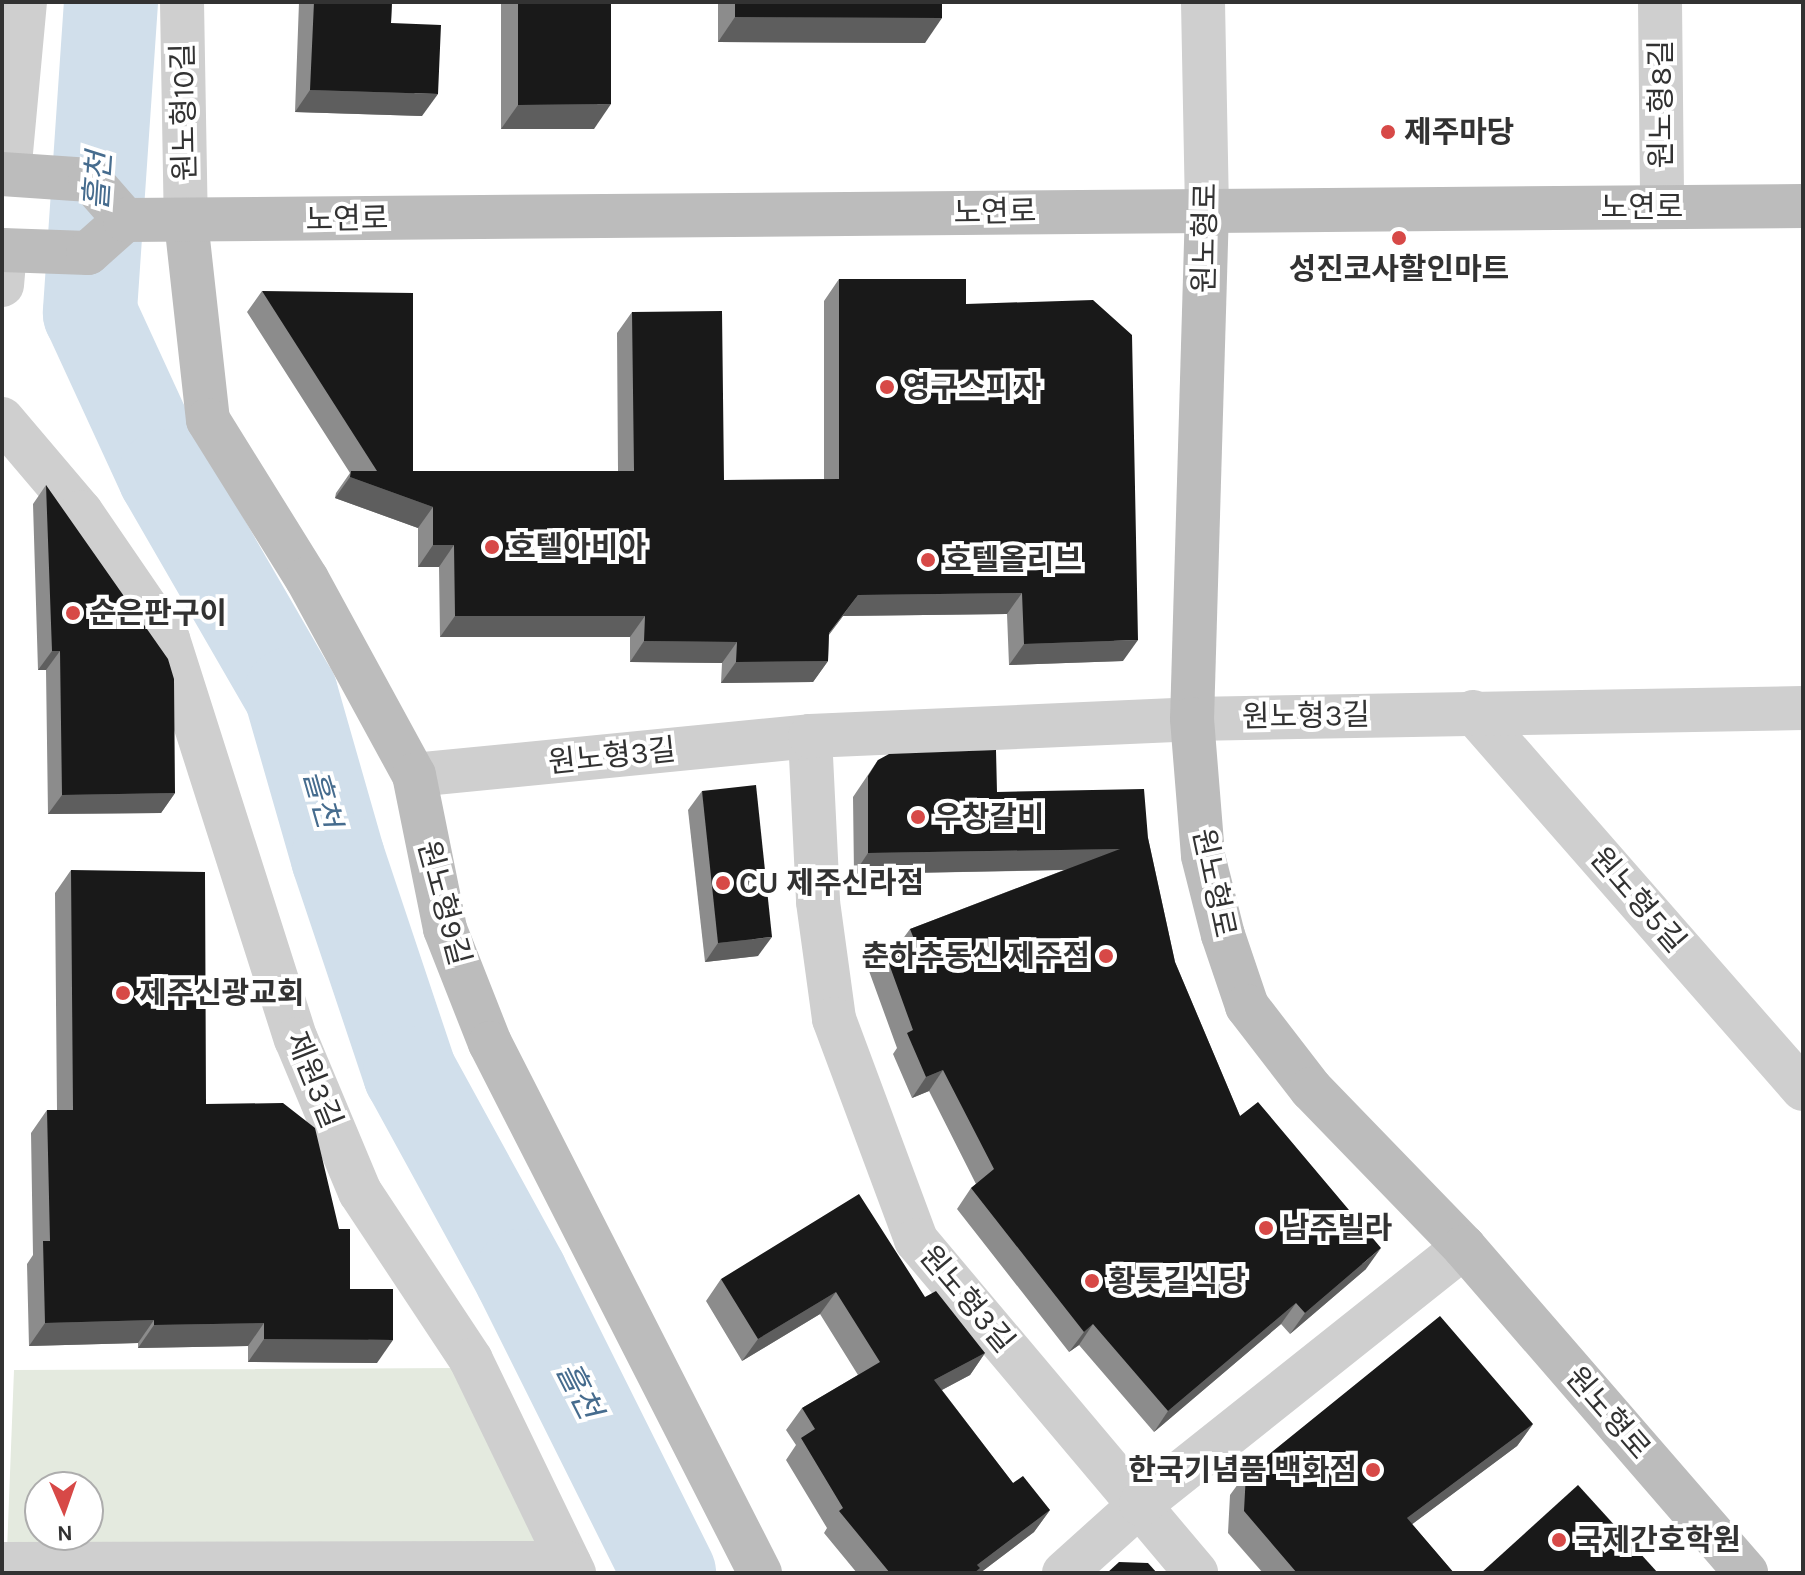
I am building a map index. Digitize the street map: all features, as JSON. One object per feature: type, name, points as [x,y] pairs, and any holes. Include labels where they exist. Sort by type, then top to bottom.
[{"type":"street","points":[[25,2],[15,174],[90,180],[156,220]]},
{"type":"street","name":"원노형10길","points":[[156,220],[182,2]]},
{"type":"street","name":"원노형로","points":[[1203,2],[1207,209],[1192,719],[1203,856],[1223,935],[1247,1006],[1311,1089],[1464,1247],[1746,1573]]},
{"type":"street","name":"원노형8길","points":[[1660,2],[1662,206]]},
{"type":"street","name":"노연로","points":[[156,220],[1803,206]]},
{"type":"street","points":[[11,259],[88,253],[156,220]]},
{"type":"street","name":"원노형9길","points":[[156,220],[208,420],[307,579],[414,775],[445,929],[490,1043],[760,1573]]},
{"type":"street","name":"제원3길","points":[[2,419],[81,512],[168,639],[296,1039],[360,1192],[471,1360],[572,1568],[2,1564]]},
{"type":"street","name":"원노형3길","points":[[414,775],[810,736],[1192,719],[1803,708]]},
{"type":"street","name":"원노형5길","points":[[1473,712],[1803,1089]]},
{"type":"street","name":"원노형3길","points":[[810,736],[818,902],[834,1019],[916,1240],[1196,1573]]},
{"type":"street","points":[[1064,1573],[1141,1504],[1464,1247]]},
{"type":"shaded area","points":[[460,1368],[550,1551],[104,1551],[104,1471],[24,1471],[24,1551],[7,1551],[14,1370]]},
{"type":"building","points":[[314,2],[392,2],[391,23],[441,25],[438,94],[310,90]]},
{"type":"building","points":[[518,2],[611,2],[611,104],[518,105]]},
{"type":"building","points":[[735,2],[942,2],[942,18],[735,17]]},
{"type":"building","points":[[839,279],[966,279],[966,304],[1093,300],[1132,335],[1138,640],[1024,644],[1022,593],[858,595],[829,633],[828,661],[736,662],[737,642],[644,641],[645,616],[455,616],[454,545],[433,545],[433,507],[350,477],[351,471],[377,471],[262,291],[413,293],[413,471],[634,471],[632,312],[722,311],[724,480],[839,479]]},
{"type":"building","points":[[46,485],[168,659],[174,679],[175,793],[62,795],[60,651],[52,651]]},
{"type":"building","points":[[996,750],[997,792],[1144,789],[1148,838],[1175,962],[1240,1116],[1258,1102],[1381,1248],[1305,1313],[1296,1303],[1168,1411],[1093,1324],[1084,1332],[971,1188],[994,1169],[943,1070],[926,1077],[907,1033],[913,1030],[884,950],[914,939],[910,929],[1120,849],[868,853],[868,776],[878,760],[889,754]]},
{"type":"building","name":"CU 제주신라점","points":[[756,785],[772,937],[718,943],[702,791]]},
{"type":"building","points":[[71,870],[205,872],[206,1104],[283,1103],[315,1128],[339,1229],[350,1229],[350,1289],[393,1289],[393,1340],[264,1339],[264,1323],[154,1325],[154,1320],[45,1323],[43,1241],[50,1241],[47,1110],[73,1110]]},
{"type":"building","points":[[859,1194],[925,1297],[936,1291],[985,1353],[934,1380],[1013,1483],[1023,1476],[1050,1510],[977,1565],[980,1568],[974,1573],[890,1573],[839,1511],[843,1508],[801,1438],[815,1429],[802,1408],[880,1362],[836,1292],[758,1339],[721,1279]]},
{"type":"building","name":"한국기념품 백화점","points":[[1440,1316],[1533,1424],[1407,1518],[1454,1573],[1297,1573],[1244,1511],[1246,1473]]},
{"type":"building","points":[[1578,1485],[1658,1573],[1481,1573]]},
{"type":"building","points":[[1119,1562],[1148,1563],[1157,1573],[1107,1573]]},
{"type":"waterway","name":"흘천","points":[[111,2],[90,313],[165,476],[291,694],[338,858],[410,1073],[521,1276],[669,1573]]},
{"type":"place","name":"제주마당","points":[[1388,132]]},
{"type":"place","name":"성진코사할인마트","points":[[1399,238]]},
{"type":"place","name":"영구스피자","points":[[887,387]]},
{"type":"place","name":"호텔아비아","points":[[492,547]]},
{"type":"place","name":"호텔올리브","points":[[928,560]]},
{"type":"place","name":"순은판구이","points":[[73,613]]},
{"type":"place","name":"우창갈비","points":[[918,817]]},
{"type":"place","name":"CU 제주신라점","points":[[723,883]]},
{"type":"place","name":"춘하추동신 제주점","points":[[1106,956]]},
{"type":"place","name":"제주신광교회","points":[[123,993]]},
{"type":"place","name":"남주빌라","points":[[1266,1228]]},
{"type":"place","name":"황톳길식당","points":[[1092,1281]]},
{"type":"place","name":"한국기념품 백화점","points":[[1373,1470]]},
{"type":"place","name":"국제간호학원","points":[[1559,1540]]}]
